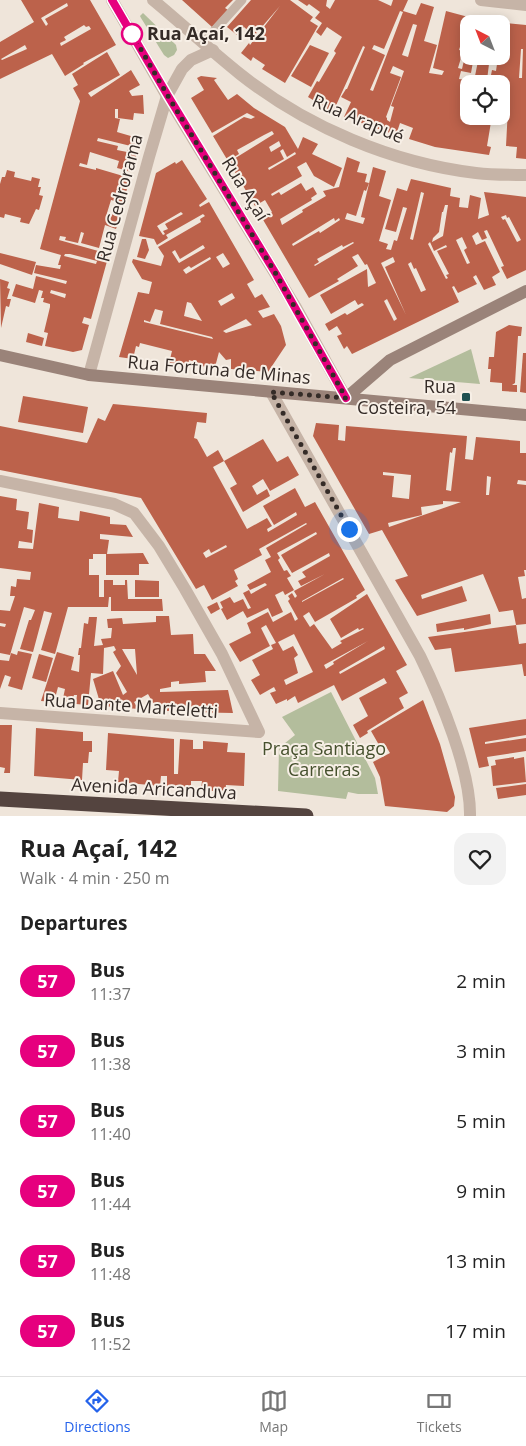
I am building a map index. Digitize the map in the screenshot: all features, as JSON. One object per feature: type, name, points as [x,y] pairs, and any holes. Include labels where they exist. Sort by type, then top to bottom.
[{"type":"highway","name":"Avenida Aricanduva","points":[[0,799],[306,816]]},
{"type":"street","name":"Rua Açaí","points":[[112,0],[168,96],[257,241],[346,398]]},
{"type":"street","name":"Rua Arapué","points":[[153,0],[241,74],[284,105],[325,128],[368,146],[427,164],[477,173],[526,175]]},
{"type":"street","points":[[481,0],[526,5]]},
{"type":"street","name":"Rua Cedrorama","points":[[89,375],[149,157],[168,96],[178,76],[191,60],[208,46]]},
{"type":"street","points":[[346,398],[390,360],[526,291]]},
{"type":"street","name":"Rua Fortuna de Minas","points":[[0,355],[89,375],[526,415]]},
{"type":"street","points":[[271,392],[411,639],[437,690],[462,770],[470,804],[470,816]]},
{"type":"street","name":"Rua Dante Marteletti","points":[[0,481],[114,504],[134,513],[159,546],[186,589],[222,654],[259,732],[0,713]]},
{"type":"lane","points":[[208,46],[242,0]]},
{"type":"green space","points":[[143,13],[176,45],[177,50],[174,55],[168,58],[164,55],[140,16]]},
{"type":"green space","points":[[471,349],[480,384],[409,378]]},
{"type":"green space","name":"Praça Santiago Carreras","points":[[331,692],[375,778],[378,794],[348,792],[346,799],[278,791],[279,748],[295,735],[282,717]]},
{"type":"building","points":[[21,0],[90,0],[116,45],[83,63],[65,76],[52,54],[0,79],[0,42],[34,22]],"holes":[[[67,3],[68,6],[45,19],[48,24],[46,26],[41,18]],[[84,25],[86,27],[89,26],[91,29],[61,46],[60,43],[66,40],[64,37]],[[25,45],[27,49],[2,60]]]},
{"type":"building","points":[[182,0],[233,0],[225,8],[228,10],[212,27]]},
{"type":"building","points":[[251,0],[290,0],[313,17],[310,21],[318,26],[285,83],[262,69],[265,65],[253,57],[251,61],[241,53],[249,43],[250,45],[280,6],[254,36],[244,27],[237,35],[227,27]]},
{"type":"building","points":[[298,0],[327,0],[326,6],[330,9],[335,0],[378,0],[391,6],[393,0],[408,0],[403,11],[416,15],[421,3],[434,7],[424,41],[437,45],[429,73],[442,75],[444,71],[433,68],[446,11],[461,15],[460,61],[458,68],[462,69],[463,65],[472,65],[471,73],[461,71],[459,79],[460,125],[490,125],[487,146],[491,147],[489,155],[435,147],[409,139],[413,128],[400,123],[396,135],[344,117],[351,102],[341,97],[347,89],[365,47],[363,46],[333,112],[308,97],[336,53],[334,51],[342,37],[327,27],[321,36],[316,32],[322,23],[315,18],[320,12],[309,4],[307,6]],"holes":[[[400,11],[403,12],[373,91],[370,90],[385,55],[372,49],[374,45],[384,49]],[[413,24],[417,25],[408,57],[402,55]],[[393,66],[404,71],[391,106],[394,107],[390,122],[386,117],[401,77],[390,73]]]},
{"type":"building","points":[[510,23],[526,25],[526,159],[516,158],[517,147],[506,146],[507,125],[510,125],[510,75],[491,75],[492,70],[496,71],[497,65],[510,65]],"holes":[[[521,49],[523,49],[522,78],[519,78]]]},
{"type":"building","points":[[310,45],[329,53],[311,87],[291,76]]},
{"type":"building","points":[[107,52],[120,75],[88,93],[91,97],[131,70],[140,85],[129,91],[132,96],[143,95],[144,114],[134,113],[133,120],[118,118],[118,109],[115,109],[115,118],[120,119],[117,132],[141,139],[139,148],[98,138],[97,141],[118,146],[117,150],[127,152],[128,149],[137,152],[132,172],[117,168],[119,161],[90,152],[87,165],[80,163],[79,166],[96,170],[96,168],[130,178],[123,203],[111,200],[107,213],[120,216],[116,229],[105,225],[99,248],[81,243],[84,233],[81,232],[78,243],[65,240],[66,237],[60,236],[59,240],[109,254],[91,319],[84,317],[82,323],[89,325],[82,350],[73,352],[45,346],[48,333],[44,332],[50,304],[43,302],[44,298],[41,298],[43,291],[39,290],[35,303],[12,296],[16,284],[33,289],[36,276],[66,284],[67,281],[34,273],[36,265],[60,269],[61,265],[58,265],[61,255],[40,249],[80,101],[73,88],[78,85],[72,74]],"holes":[[[65,254],[70,254],[97,261],[96,264],[64,256]],[[51,290],[66,294],[65,298],[50,293]]]},
{"type":"building","points":[[477,65],[489,65],[488,75],[475,75]]},
{"type":"building","points":[[201,76],[217,78],[214,80],[228,100],[237,94],[254,108],[285,127],[298,149],[303,137],[318,144],[312,154],[342,168],[334,187],[314,176],[306,162],[297,167],[302,176],[271,194],[272,196],[279,192],[281,195],[301,183],[306,191],[313,187],[317,194],[311,198],[312,200],[280,219],[282,225],[303,212],[302,210],[326,196],[323,191],[339,187],[347,157],[360,162],[357,172],[367,174],[365,182],[369,183],[366,191],[364,190],[356,216],[347,213],[345,219],[363,224],[365,218],[361,217],[373,167],[386,171],[379,196],[391,200],[379,241],[388,244],[386,249],[391,250],[394,240],[397,241],[407,208],[403,207],[396,232],[385,229],[397,188],[407,191],[411,179],[451,188],[450,196],[460,198],[459,207],[468,208],[470,195],[481,198],[478,219],[489,215],[484,192],[526,197],[526,270],[507,279],[501,267],[504,266],[487,230],[484,231],[487,238],[482,240],[478,232],[472,236],[476,245],[485,241],[500,272],[492,277],[496,285],[484,290],[476,275],[473,277],[477,284],[458,293],[454,286],[452,287],[459,302],[352,354],[347,346],[344,349],[337,336],[342,334],[337,326],[329,331],[325,324],[345,313],[347,315],[364,305],[362,303],[358,305],[355,300],[331,314],[320,295],[367,269],[368,287],[376,283],[367,264],[365,265],[358,254],[352,257],[358,266],[337,279],[339,281],[309,298],[262,218],[272,212],[265,200],[255,206],[229,162],[274,134],[272,131],[237,150],[239,154],[228,161],[213,136],[244,117],[251,119],[255,117],[247,113],[212,133],[191,98],[204,90],[197,78]],"holes":[[[279,141],[281,146],[271,152],[269,147]],[[283,149],[287,157],[295,152],[296,154],[269,170],[268,168],[284,159],[280,151]],[[421,192],[424,193],[413,240],[410,239]],[[445,205],[448,205],[443,236],[432,242],[439,232],[442,212]],[[506,215],[507,218],[509,217],[521,240],[517,242],[505,219],[503,220],[501,217]],[[334,218],[335,221],[339,218],[340,220],[320,233],[319,231],[293,246],[292,244]],[[462,237],[467,248],[464,250],[470,263],[467,264],[456,240]],[[430,242],[434,251],[446,245],[447,247],[437,251],[449,274],[446,275],[448,278],[446,279],[428,244]],[[354,243],[314,265],[319,262],[317,259],[342,245],[343,247]],[[393,257],[395,262],[385,267],[406,315],[381,263]],[[411,262],[414,269],[416,268],[426,290],[421,292],[408,264]],[[387,299],[397,319],[394,321],[384,301]]]},
{"type":"building","points":[[182,160],[207,199],[199,205],[200,207],[209,202],[254,280],[247,284],[255,298],[262,294],[270,307],[258,311],[263,318],[274,314],[281,326],[286,345],[268,372],[231,369],[231,359],[226,360],[219,352],[215,367],[199,366],[199,363],[189,360],[188,365],[169,363],[172,351],[140,343],[139,347],[136,346],[133,359],[119,357],[138,292],[149,294],[152,282],[142,279],[132,262],[133,259],[161,266],[164,256],[158,247],[201,222],[200,219],[205,216],[203,214],[166,235],[168,238],[157,245],[154,239],[139,236],[156,173],[175,162],[176,164]],"holes":[[[181,212],[183,214],[165,224],[168,229],[163,231],[165,234],[163,235],[157,226]],[[203,245],[205,248],[179,263],[172,252],[175,250],[180,259]],[[223,253],[230,264],[223,268],[216,257]],[[210,257],[211,259],[186,274],[183,270],[189,266],[191,268]],[[232,293],[235,298],[221,306],[218,301]],[[187,302],[191,303],[202,321],[184,316]],[[155,309],[163,311],[160,324],[212,337],[213,339],[144,322],[144,320],[150,322]],[[246,319],[252,325],[226,333],[223,331]]]},
{"type":"building","points":[[7,170],[15,172],[14,177],[31,181],[32,177],[40,179],[39,195],[43,196],[39,210],[36,209],[29,224],[20,222],[21,218],[5,214],[4,218],[0,217],[0,184]]},
{"type":"building","points":[[142,239],[146,239],[149,250],[145,259],[137,257]]},
{"type":"building","points":[[0,253],[36,262],[32,275],[0,264]]},
{"type":"building","points":[[0,279],[9,282],[7,288],[10,289],[7,299],[11,299],[9,307],[6,306],[1,328]]},
{"type":"building","points":[[509,325],[522,327],[521,336],[518,336],[515,383],[512,385],[517,385],[517,392],[502,391],[502,383],[490,382],[491,369],[488,369],[489,357],[494,357],[496,332]]},
{"type":"building","points":[[28,333],[44,338],[42,346],[26,342]]},
{"type":"building","points":[[523,353],[526,353],[526,393],[520,392]]},
{"type":"building","points":[[23,396],[88,407],[83,433],[18,422]]},
{"type":"building","points":[[113,404],[207,413],[206,423],[197,422],[194,438],[197,439],[207,457],[218,450],[224,461],[213,467],[247,529],[267,518],[272,526],[267,529],[268,532],[297,515],[296,512],[274,525],[263,506],[295,488],[305,507],[315,502],[365,590],[356,596],[357,598],[315,622],[309,612],[303,616],[310,627],[314,624],[332,649],[342,643],[340,641],[364,629],[359,630],[358,628],[341,638],[330,619],[367,594],[407,665],[396,671],[408,693],[399,698],[404,708],[367,731],[368,733],[360,738],[353,725],[368,716],[359,698],[387,683],[384,678],[342,701],[334,685],[298,703],[295,696],[287,701],[287,699],[276,704],[270,693],[276,691],[274,687],[260,695],[251,680],[260,675],[252,660],[273,649],[271,645],[276,643],[266,625],[261,628],[270,646],[240,662],[229,644],[251,633],[247,623],[268,612],[273,622],[291,612],[295,621],[298,619],[288,601],[290,599],[288,596],[292,593],[295,598],[297,596],[294,591],[325,574],[301,586],[298,581],[306,577],[302,572],[330,556],[329,553],[292,573],[281,555],[317,534],[316,532],[277,553],[280,558],[278,560],[284,571],[287,570],[291,576],[287,578],[294,590],[285,595],[283,591],[275,595],[283,612],[272,617],[268,608],[247,618],[243,611],[227,620],[221,609],[223,608],[220,602],[230,597],[234,603],[243,599],[248,609],[251,608],[243,593],[249,590],[251,594],[267,585],[265,583],[250,590],[247,585],[271,572],[265,560],[271,557],[266,548],[306,523],[259,549],[262,555],[234,570],[238,579],[235,581],[238,586],[212,600],[204,585],[196,589],[141,498],[0,470],[0,426],[87,443],[98,418],[105,421]],"holes":[[[226,545],[227,547],[206,558],[203,553],[209,549],[211,553]],[[343,578],[344,579],[302,602]],[[294,634],[313,672],[286,685],[284,680],[298,673],[294,658],[298,655],[293,646],[283,651],[278,642]],[[368,641],[333,662],[334,664],[326,669],[324,665]],[[384,646],[385,649],[340,674],[339,672]]]},
{"type":"building","points":[[316,423],[339,425],[338,440],[345,441],[346,426],[467,436],[465,459],[473,460],[476,437],[520,441],[520,453],[526,453],[526,481],[518,480],[517,484],[526,485],[526,570],[524,570],[525,576],[518,577],[522,599],[526,598],[526,624],[516,625],[513,610],[499,612],[483,574],[421,595],[422,599],[462,586],[467,601],[417,616],[395,580],[408,576],[382,530],[369,534],[313,436]],"holes":[[[453,448],[456,448],[451,491],[446,490],[450,452],[452,453]],[[383,472],[411,475],[409,499],[392,497],[394,476],[383,475]],[[487,476],[491,477],[489,495],[486,495]],[[443,501],[461,502],[389,527],[388,523],[422,515],[421,507],[443,504]]]},
{"type":"building","points":[[263,439],[277,462],[288,456],[299,475],[270,491],[263,479],[252,486],[257,495],[267,489],[270,496],[243,512],[230,488],[237,484],[224,461]]},
{"type":"building","points":[[0,496],[17,499],[16,510],[29,512],[27,529],[33,530],[32,543],[19,541],[18,548],[33,549],[39,503],[59,507],[58,518],[79,521],[80,511],[110,517],[110,524],[126,525],[133,537],[100,534],[100,539],[109,540],[107,554],[143,553],[149,564],[139,564],[139,575],[106,575],[106,554],[93,554],[93,559],[89,559],[89,575],[99,575],[99,597],[104,597],[104,580],[113,580],[113,585],[125,585],[125,580],[127,580],[128,599],[162,599],[163,611],[111,611],[111,597],[109,597],[108,607],[68,607],[55,654],[41,650],[52,613],[44,611],[33,652],[20,649],[29,620],[31,620],[35,610],[24,607],[10,655],[0,653],[0,626],[5,627],[6,624],[0,623],[0,610],[10,611],[15,596],[10,596],[11,586],[16,587],[17,579],[30,580],[31,572],[0,568]]},
{"type":"building","points":[[135,580],[159,581],[159,597],[135,597]]},
{"type":"building","points":[[217,602],[220,609],[211,614],[207,607]]},
{"type":"building","points":[[490,614],[491,624],[464,630],[464,628],[437,632],[436,624]]},
{"type":"building","points":[[156,616],[169,616],[171,635],[193,634],[194,654],[205,654],[216,671],[205,671],[206,682],[179,684],[179,681],[171,682],[171,687],[160,689],[160,692],[228,690],[233,713],[182,712],[182,707],[169,707],[169,711],[157,710],[148,694],[134,702],[138,709],[128,708],[126,703],[114,707],[101,706],[93,679],[113,671],[123,695],[127,692],[116,673],[121,666],[113,652],[116,650],[114,646],[104,648],[103,674],[91,673],[88,705],[76,704],[77,695],[74,695],[71,704],[62,703],[65,689],[58,687],[54,702],[41,701],[57,652],[74,657],[71,670],[79,672],[79,648],[81,648],[84,623],[88,624],[89,617],[97,617],[94,646],[103,645],[101,639],[111,638],[112,628],[108,628],[107,619],[122,618],[123,624],[156,622]],"holes":[[[122,649],[135,649],[137,675]]]},
{"type":"building","points":[[516,625],[519,644],[526,643],[526,676],[524,676],[522,664],[455,672],[451,648],[435,650],[428,637]]},
{"type":"building","points":[[18,651],[32,654],[22,690],[8,686],[11,677],[5,675],[0,689],[0,660],[9,661],[11,653],[17,655]]},
{"type":"building","points":[[39,654],[53,658],[46,682],[32,678]]},
{"type":"building","points":[[423,700],[440,744],[455,797],[454,806],[447,812],[385,806],[380,777],[373,762],[390,753],[384,743],[379,745],[371,731]]},
{"type":"building","points":[[526,719],[526,735],[485,742],[485,744],[526,738],[526,751],[487,757],[489,766],[479,768],[469,728]]},
{"type":"building","points":[[0,725],[12,725],[10,773],[4,773],[5,768],[0,767]]},
{"type":"building","points":[[36,728],[83,732],[83,741],[92,741],[92,752],[89,752],[88,763],[83,763],[82,780],[34,776]]},
{"type":"building","points":[[108,733],[174,739],[174,774],[178,774],[180,739],[193,740],[193,749],[203,749],[203,741],[228,743],[227,752],[245,753],[244,786],[226,785],[225,792],[201,790],[202,781],[191,781],[191,789],[167,786],[167,776],[161,776],[160,786],[118,782],[119,771],[106,770]]},
{"type":"building","points":[[514,757],[514,759],[524,757],[526,782],[493,786],[491,766],[496,765],[495,760]]},
{"type":"building","points":[[526,784],[526,795],[498,799],[496,788]]},
{"type":"bus line","name":"57","points":[[112,0],[168,96],[257,241],[346,398]]},
{"type":"place","name":"Rua Açaí, 142","points":[[132,34]]},
{"type":"place","name":"Rua Costeira, 54","points":[[466,397]]},
{"type":"route","points":[[132,34],[257,241],[346,398],[271,392],[349,529]]}]
